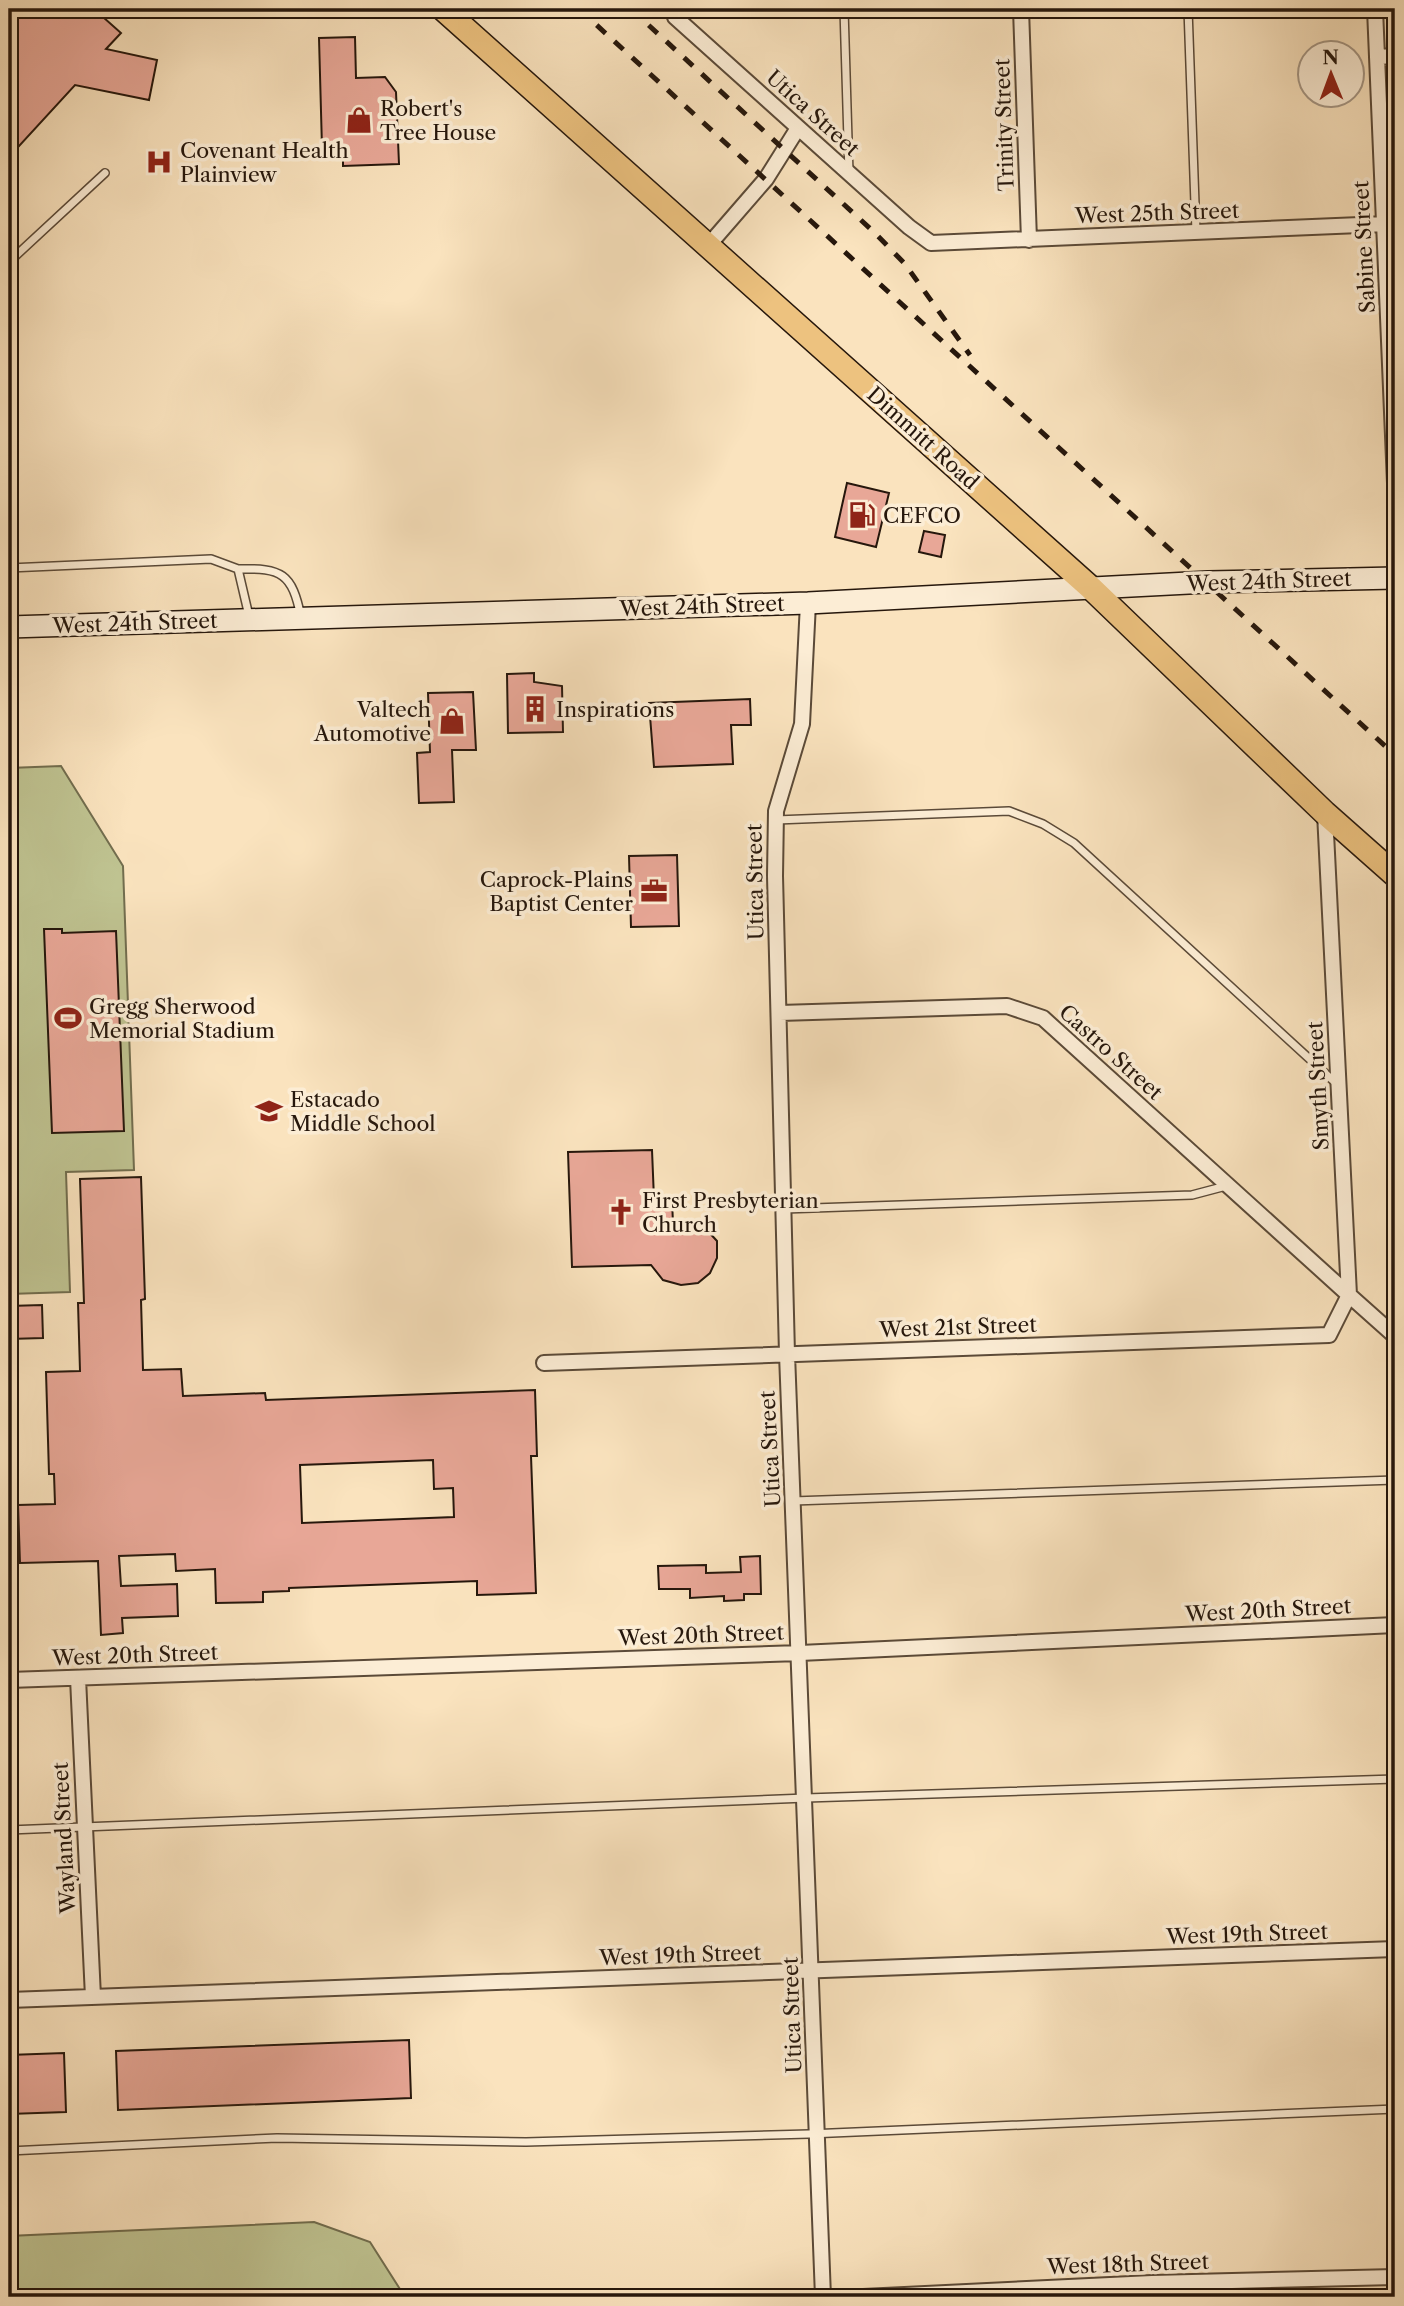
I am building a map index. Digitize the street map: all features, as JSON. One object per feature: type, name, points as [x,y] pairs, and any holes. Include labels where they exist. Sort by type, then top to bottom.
[{"type":"main road","name":"Dimmitt Road","points":[[443,9],[1091,588],[1325,813],[1395,875]]},
{"type":"main road","name":"West 24th Street","points":[[9,627],[808,603],[1091,588],[1395,578]]},
{"type":"street","name":"Utica Street","points":[[673,9],[676,17],[798,128],[931,243]]},
{"type":"street","name":"Trinity Street","points":[[1021,9],[1029,240]]},
{"type":"street","name":"Sabine Street","points":[[1375,9],[1384,224],[1392,320],[1395,483]]},
{"type":"street","points":[[1377,57],[1395,56]]},
{"type":"street","points":[[707,247],[766,179],[798,128]]},
{"type":"street","name":"West 25th Street","points":[[931,243],[1384,224]]},
{"type":"street","name":"Utica Street","points":[[808,603],[802,724],[776,820],[787,1354],[823,2297]]},
{"type":"street","name":"Smyth Street","points":[[1325,813],[1349,1295]]},
{"type":"street","name":"Castro Street","points":[[780,1013],[1007,1006],[1043,1018],[1349,1295]]},
{"type":"street","points":[[1349,1295],[1395,1336]]},
{"type":"street","name":"West 21st Street","points":[[544,1363],[1329,1335],[1349,1295]]},
{"type":"street","name":"West 20th Street","points":[[9,1680],[800,1653],[1395,1625]]},
{"type":"street","name":"Wayland Street","points":[[78,1678],[93,1997]]},
{"type":"street","name":"West 19th Street","points":[[9,2000],[1395,1949]]},
{"type":"street","name":"West 18th Street","points":[[863,2297],[1152,2290],[1395,2277]]},
{"type":"lane","points":[[844,9],[849,174]]},
{"type":"lane","points":[[1188,9],[1196,232]]},
{"type":"lane","points":[[1380,117],[1395,117]]},
{"type":"lane","points":[[9,262],[105,173]]},
{"type":"lane","points":[[9,568],[211,559],[238,569],[280,572],[295,589],[302,618]]},
{"type":"lane","points":[[238,569],[250,620]]},
{"type":"lane","points":[[776,820],[1009,811],[1022,813],[1074,843],[1339,1086]]},
{"type":"lane","points":[[784,1209],[1192,1195],[1228,1185]]},
{"type":"lane","points":[[793,1501],[1395,1480]]},
{"type":"lane","points":[[9,1830],[806,1798],[1395,1779]]},
{"type":"lane","points":[[9,2151],[277,2138],[526,2142],[1395,2109]]},
{"type":"green space","name":"Gregg Sherwood Memorial Stadium","points":[[61,766],[123,866],[134,1170],[66,1172],[70,1292],[9,1294],[9,768]]},
{"type":"green space","points":[[314,2222],[370,2242],[405,2297],[9,2297],[9,2236]]},
{"type":"building","points":[[9,9],[94,9],[121,33],[106,49],[157,60],[149,100],[75,85],[9,157]]},
{"type":"building","name":"Robert's Tree House","points":[[355,37],[356,78],[385,77],[396,92],[399,164],[343,166],[343,147],[322,148],[319,38]]},
{"type":"building","name":"CEFCO","points":[[847,483],[889,493],[876,547],[835,537]]},
{"type":"building","name":"CEFCO","points":[[924,531],[945,535],[941,557],[919,552]]},
{"type":"building","name":"Inspirations","points":[[534,673],[534,682],[562,686],[563,732],[508,733],[507,674]]},
{"type":"building","points":[[473,692],[476,750],[452,750],[454,802],[419,803],[417,753],[430,752],[428,693]]},
{"type":"building","points":[[750,699],[751,725],[731,725],[733,764],[654,767],[649,703]]},
{"type":"building","name":"Caprock-Plains Baptist Center","points":[[677,855],[679,926],[631,927],[629,856]]},
{"type":"building","points":[[44,929],[62,929],[62,933],[116,931],[124,1131],[52,1133]]},
{"type":"building","name":"First Presbyterian Church","points":[[652,1150],[654,1199],[672,1199],[673,1224],[692,1224],[705,1228],[717,1241],[717,1258],[710,1273],[698,1283],[681,1285],[663,1280],[651,1265],[572,1267],[568,1152]]},
{"type":"building","points":[[141,1177],[145,1299],[141,1300],[143,1370],[181,1369],[183,1396],[265,1393],[266,1400],[535,1390],[537,1456],[531,1456],[536,1593],[477,1595],[477,1581],[289,1588],[289,1591],[263,1592],[263,1602],[216,1603],[215,1569],[176,1571],[175,1554],[119,1556],[121,1586],[177,1584],[178,1616],[122,1618],[123,1633],[101,1635],[98,1561],[20,1563],[18,1505],[55,1504],[54,1474],[49,1474],[46,1372],[80,1371],[78,1303],[84,1303],[80,1179]],"holes":[[[433,1460],[434,1489],[453,1488],[454,1517],[302,1523],[300,1465]]]},
{"type":"building","points":[[42,1305],[43,1338],[9,1339],[9,1306]]},
{"type":"building","points":[[760,1556],[761,1594],[744,1594],[744,1600],[724,1601],[724,1596],[690,1598],[690,1589],[659,1589],[658,1566],[706,1565],[706,1573],[741,1572],[740,1557]]},
{"type":"building","points":[[409,2040],[411,2098],[118,2110],[116,2051]]},
{"type":"building","points":[[64,2053],[66,2112],[9,2114],[9,2055]]},
{"type":"railway","points":[[579,9],[1395,755]]},
{"type":"railway","points":[[631,9],[875,233],[905,264],[970,355]]},
{"type":"place","name":"Robert's Tree House","points":[[359,120]]},
{"type":"place","name":"Covenant Health Plainview","points":[[159,162]]},
{"type":"place","name":"CEFCO","points":[[862,515]]},
{"type":"place","name":"Inspirations","points":[[535,709]]},
{"type":"place","name":"Valtech Automotive","points":[[452,721]]},
{"type":"place","name":"Caprock-Plains Baptist Center","points":[[654,891]]},
{"type":"place","name":"Gregg Sherwood Memorial Stadium","points":[[68,1018]]},
{"type":"place","name":"Estacado Middle School","points":[[269,1111]]},
{"type":"place","name":"First Presbyterian Church","points":[[621,1212]]}]
